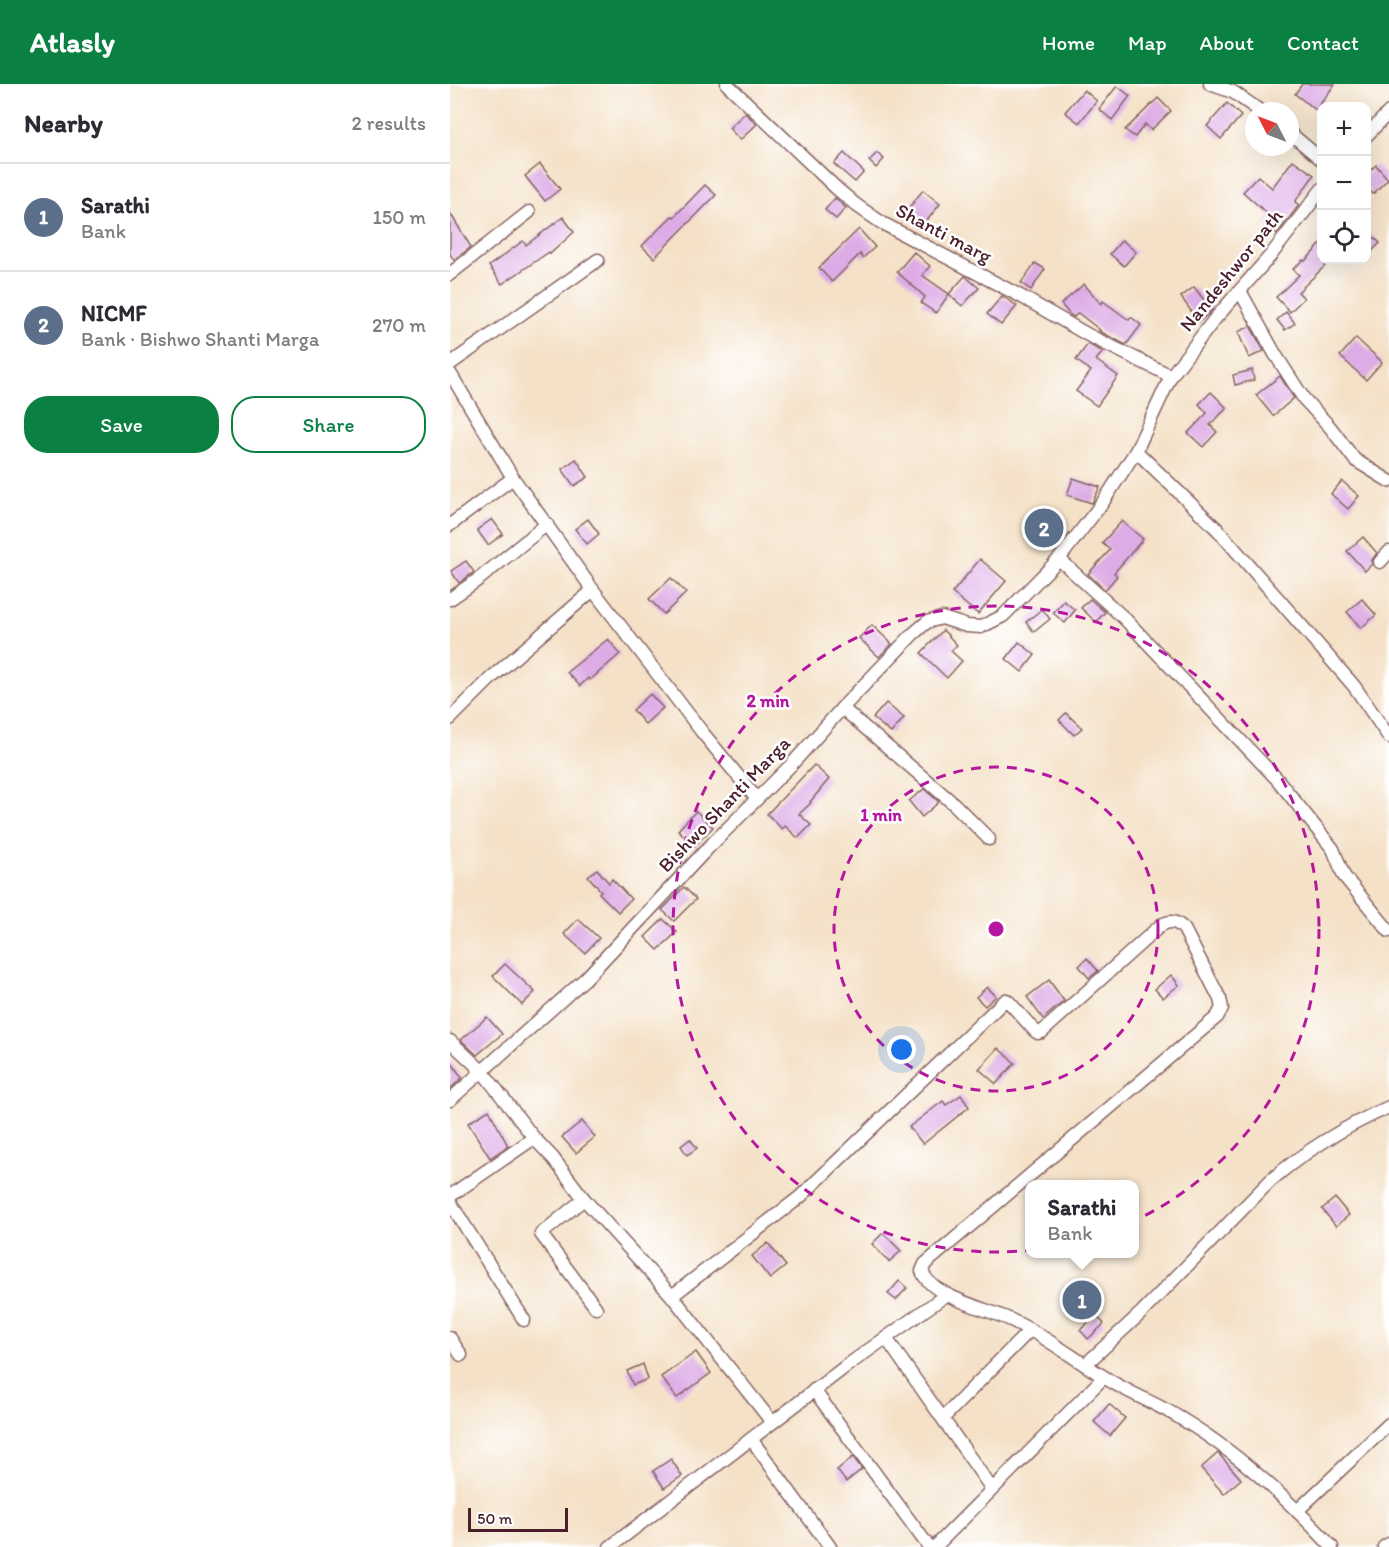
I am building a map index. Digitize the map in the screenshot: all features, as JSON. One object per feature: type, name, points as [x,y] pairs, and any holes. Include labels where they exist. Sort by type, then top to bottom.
[{"type":"street","name":"Shanti marg","points":[[727,84],[827,180],[856,205],[882,223],[1089,335],[1171,376]]},
{"type":"street","points":[[1210,84],[1233,92],[1247,102]]},
{"type":"street","points":[[1371,131],[1389,113]]},
{"type":"street","points":[[1299,141],[1317,156]]},
{"type":"street","name":"Nandeshwor path","points":[[1171,376],[1317,195]]},
{"type":"street","points":[[450,274],[529,212]]},
{"type":"street","points":[[450,364],[598,261]]},
{"type":"street","points":[[1240,291],[1304,399],[1330,427],[1354,460],[1389,481]]},
{"type":"street","points":[[450,373],[513,478],[593,590],[756,798]]},
{"type":"street","name":"Bishwo Shanti Marga","points":[[450,1100],[586,978],[756,798],[792,764],[912,634],[927,622],[942,618],[967,626],[981,627],[1003,616],[1059,560],[1103,502],[1136,451],[1171,376]]},
{"type":"street","points":[[1136,451],[1218,530],[1281,601],[1354,686],[1389,737]]},
{"type":"street","points":[[450,525],[513,478]]},
{"type":"street","points":[[450,599],[479,579],[547,524]]},
{"type":"street","points":[[1380,562],[1389,552]]},
{"type":"street","points":[[1059,560],[1125,619],[1277,779],[1333,849],[1344,876],[1389,932]]},
{"type":"street","points":[[450,719],[490,678],[593,590]]},
{"type":"street","points":[[842,708],[954,804],[989,839]]},
{"type":"street","points":[[672,1296],[801,1197],[1006,1000],[1035,1031],[1042,1032],[1161,925],[1169,921],[1178,923],[1184,929],[1221,999],[1222,1008],[1217,1017],[925,1264],[922,1271],[923,1276],[946,1295],[1015,1321],[1104,1377],[1179,1417],[1218,1443],[1297,1511],[1332,1547]]},
{"type":"street","points":[[450,1041],[482,1071],[584,1199],[672,1296],[772,1422]]},
{"type":"street","points":[[1086,1364],[1141,1313],[1270,1181],[1291,1163],[1331,1136],[1389,1107]]},
{"type":"street","points":[[450,1196],[534,1138]]},
{"type":"street","points":[[584,1199],[541,1234],[596,1308]]},
{"type":"street","points":[[450,1202],[524,1320]]},
{"type":"street","points":[[610,1547],[814,1390],[946,1295]]},
{"type":"street","points":[[943,1419],[1030,1330]]},
{"type":"street","points":[[450,1338],[461,1355]]},
{"type":"street","points":[[886,1338],[992,1489]]},
{"type":"street","points":[[935,1547],[1104,1377]]},
{"type":"street","points":[[814,1390],[929,1547]]},
{"type":"street","points":[[1297,1511],[1389,1424]]},
{"type":"street","points":[[751,1440],[830,1547]]},
{"type":"street","points":[[1384,1547],[1389,1544]]},
{"type":"building","points":[[1302,84],[1335,84],[1322,102],[1317,102],[1316,110],[1295,94]]},
{"type":"building","points":[[1117,86],[1130,96],[1112,120],[1099,109]]},
{"type":"building","points":[[1084,90],[1097,101],[1079,123],[1065,112]]},
{"type":"building","points":[[1158,98],[1171,111],[1151,130],[1145,124],[1135,137],[1125,130]]},
{"type":"building","points":[[1227,103],[1241,116],[1221,139],[1207,126]]},
{"type":"building","points":[[745,113],[757,124],[740,140],[729,128]]},
{"type":"building","points":[[844,153],[864,172],[855,182],[834,164]]},
{"type":"building","points":[[877,153],[884,159],[876,168],[869,161]]},
{"type":"building","points":[[1293,160],[1314,175],[1295,202],[1299,205],[1277,234],[1265,223],[1271,217],[1243,192],[1258,176],[1272,188]]},
{"type":"building","points":[[540,164],[560,189],[545,201],[525,176]]},
{"type":"building","points":[[1376,165],[1388,179],[1373,194],[1371,192],[1371,170]]},
{"type":"building","points":[[705,185],[716,195],[654,258],[642,246]]},
{"type":"building","points":[[923,190],[940,204],[921,228],[904,214]]},
{"type":"building","points":[[835,198],[846,208],[836,219],[825,210]]},
{"type":"building","points":[[450,213],[471,247],[454,260],[450,254]]},
{"type":"building","points":[[563,217],[574,232],[550,254],[549,252],[502,284],[489,266],[523,241],[526,245]]},
{"type":"building","points":[[859,229],[875,247],[863,258],[860,254],[832,282],[819,268]]},
{"type":"building","points":[[1371,235],[1380,243],[1371,252]]},
{"type":"building","points":[[1122,240],[1136,252],[1124,266],[1110,254]]},
{"type":"building","points":[[1317,248],[1317,264],[1327,264],[1298,292],[1304,298],[1290,312],[1276,297],[1299,275],[1293,269],[1303,260],[1305,261]]},
{"type":"building","points":[[914,252],[930,266],[922,275],[949,294],[936,313],[921,303],[925,297],[897,272]]},
{"type":"building","points":[[1035,263],[1045,269],[1031,290],[1021,283]]},
{"type":"building","points":[[965,276],[979,288],[962,306],[949,294]]},
{"type":"building","points":[[1084,284],[1101,304],[1103,301],[1129,320],[1131,317],[1141,325],[1126,345],[1099,331],[1078,313],[1074,317],[1070,315],[1061,304]]},
{"type":"building","points":[[1194,287],[1212,310],[1199,322],[1181,297]]},
{"type":"building","points":[[1002,296],[1017,306],[1001,325],[987,314]]},
{"type":"building","points":[[1286,312],[1295,323],[1285,330],[1277,320]]},
{"type":"building","points":[[1250,326],[1264,351],[1249,358],[1238,332]]},
{"type":"building","points":[[1356,338],[1382,362],[1366,380],[1340,356]]},
{"type":"building","points":[[1088,344],[1103,352],[1096,360],[1118,376],[1097,406],[1076,391],[1091,371],[1076,360]]},
{"type":"building","points":[[1252,370],[1254,380],[1235,385],[1233,375]]},
{"type":"building","points":[[1280,376],[1294,398],[1273,416],[1256,395]]},
{"type":"building","points":[[1211,392],[1227,408],[1210,425],[1217,432],[1203,447],[1188,433],[1207,413],[1199,404]]},
{"type":"building","points":[[576,459],[588,477],[574,486],[562,469]]},
{"type":"building","points":[[1073,478],[1100,487],[1092,503],[1067,495]]},
{"type":"building","points":[[1342,481],[1359,496],[1348,509],[1331,494]]},
{"type":"building","points":[[492,519],[503,534],[488,545],[477,530]]},
{"type":"building","points":[[588,519],[599,534],[587,544],[575,529]]},
{"type":"building","points":[[1122,521],[1143,539],[1114,573],[1117,576],[1105,590],[1088,574],[1110,550],[1102,543]]},
{"type":"building","points":[[1363,537],[1377,553],[1372,564],[1365,571],[1347,551]]},
{"type":"building","points":[[980,559],[1006,581],[978,614],[952,593]]},
{"type":"building","points":[[466,561],[474,572],[459,583],[451,571]]},
{"type":"building","points":[[671,578],[686,593],[664,614],[649,599]]},
{"type":"building","points":[[1090,599],[1105,612],[1096,622],[1081,608]]},
{"type":"building","points":[[1362,599],[1376,615],[1361,628],[1347,612]]},
{"type":"building","points":[[1064,601],[1075,610],[1065,623],[1053,613]]},
{"type":"building","points":[[1042,609],[1050,619],[1034,632],[1026,622]]},
{"type":"building","points":[[872,625],[892,644],[879,657],[859,638]]},
{"type":"building","points":[[943,630],[957,645],[951,651],[962,661],[947,678],[921,653]]},
{"type":"building","points":[[608,639],[620,654],[580,686],[567,672]]},
{"type":"building","points":[[1019,642],[1035,655],[1022,672],[1006,659]]},
{"type":"building","points":[[650,694],[663,708],[645,724],[633,710]]},
{"type":"building","points":[[886,703],[904,718],[891,733],[873,718]]},
{"type":"building","points":[[1066,713],[1082,728],[1074,735],[1059,720]]},
{"type":"building","points":[[814,765],[829,779],[811,803],[799,814],[811,825],[798,838],[785,826],[782,829],[767,814]]},
{"type":"building","points":[[924,789],[939,802],[922,817],[909,801]]},
{"type":"building","points":[[696,811],[713,827],[695,846],[678,830]]},
{"type":"building","points":[[597,869],[609,883],[612,879],[631,899],[618,912],[599,893],[601,891],[588,876]]},
{"type":"building","points":[[684,887],[696,899],[674,921],[662,910]]},
{"type":"building","points":[[578,919],[599,938],[585,953],[564,934]]},
{"type":"building","points":[[663,919],[677,932],[658,950],[645,937]]},
{"type":"building","points":[[1087,958],[1098,971],[1089,978],[1079,966]]},
{"type":"building","points":[[505,964],[535,992],[522,1005],[493,976]]},
{"type":"building","points":[[1171,975],[1179,985],[1163,998],[1155,989]]},
{"type":"building","points":[[1049,980],[1064,1001],[1043,1019],[1027,997]]},
{"type":"building","points":[[987,987],[996,996],[985,1006],[976,997]]},
{"type":"building","points":[[487,1017],[502,1034],[477,1055],[461,1040]]},
{"type":"building","points":[[998,1048],[1015,1063],[996,1084],[979,1069]]},
{"type":"building","points":[[450,1060],[462,1078],[450,1089]]},
{"type":"building","points":[[961,1095],[969,1107],[923,1144],[909,1127],[943,1101],[946,1105]]},
{"type":"building","points":[[489,1110],[508,1146],[490,1158],[468,1123]]},
{"type":"building","points":[[582,1121],[595,1137],[576,1153],[562,1137]]},
{"type":"building","points":[[690,1139],[697,1148],[687,1155],[681,1146]]},
{"type":"building","points":[[1335,1198],[1349,1215],[1336,1226],[1322,1209]]},
{"type":"building","points":[[883,1233],[901,1251],[889,1262],[872,1244]]},
{"type":"building","points":[[768,1243],[786,1266],[770,1279],[752,1256]]},
{"type":"building","points":[[899,1281],[907,1288],[896,1300],[888,1294]]},
{"type":"building","points":[[1096,1315],[1104,1324],[1088,1339],[1080,1330]]},
{"type":"building","points":[[696,1352],[711,1373],[677,1398],[661,1377]]},
{"type":"building","points":[[643,1364],[648,1379],[633,1385],[627,1371]]},
{"type":"building","points":[[1109,1404],[1125,1418],[1110,1436],[1094,1422]]},
{"type":"building","points":[[1218,1453],[1241,1479],[1224,1494],[1201,1468]]},
{"type":"building","points":[[853,1457],[862,1469],[846,1482],[837,1470]]},
{"type":"building","points":[[671,1459],[682,1476],[664,1488],[653,1471]]},
{"type":"place","name":"NICMF","points":[[1044,528]]},
{"type":"place","name":"Sarathi","points":[[1082,1300]]}]
